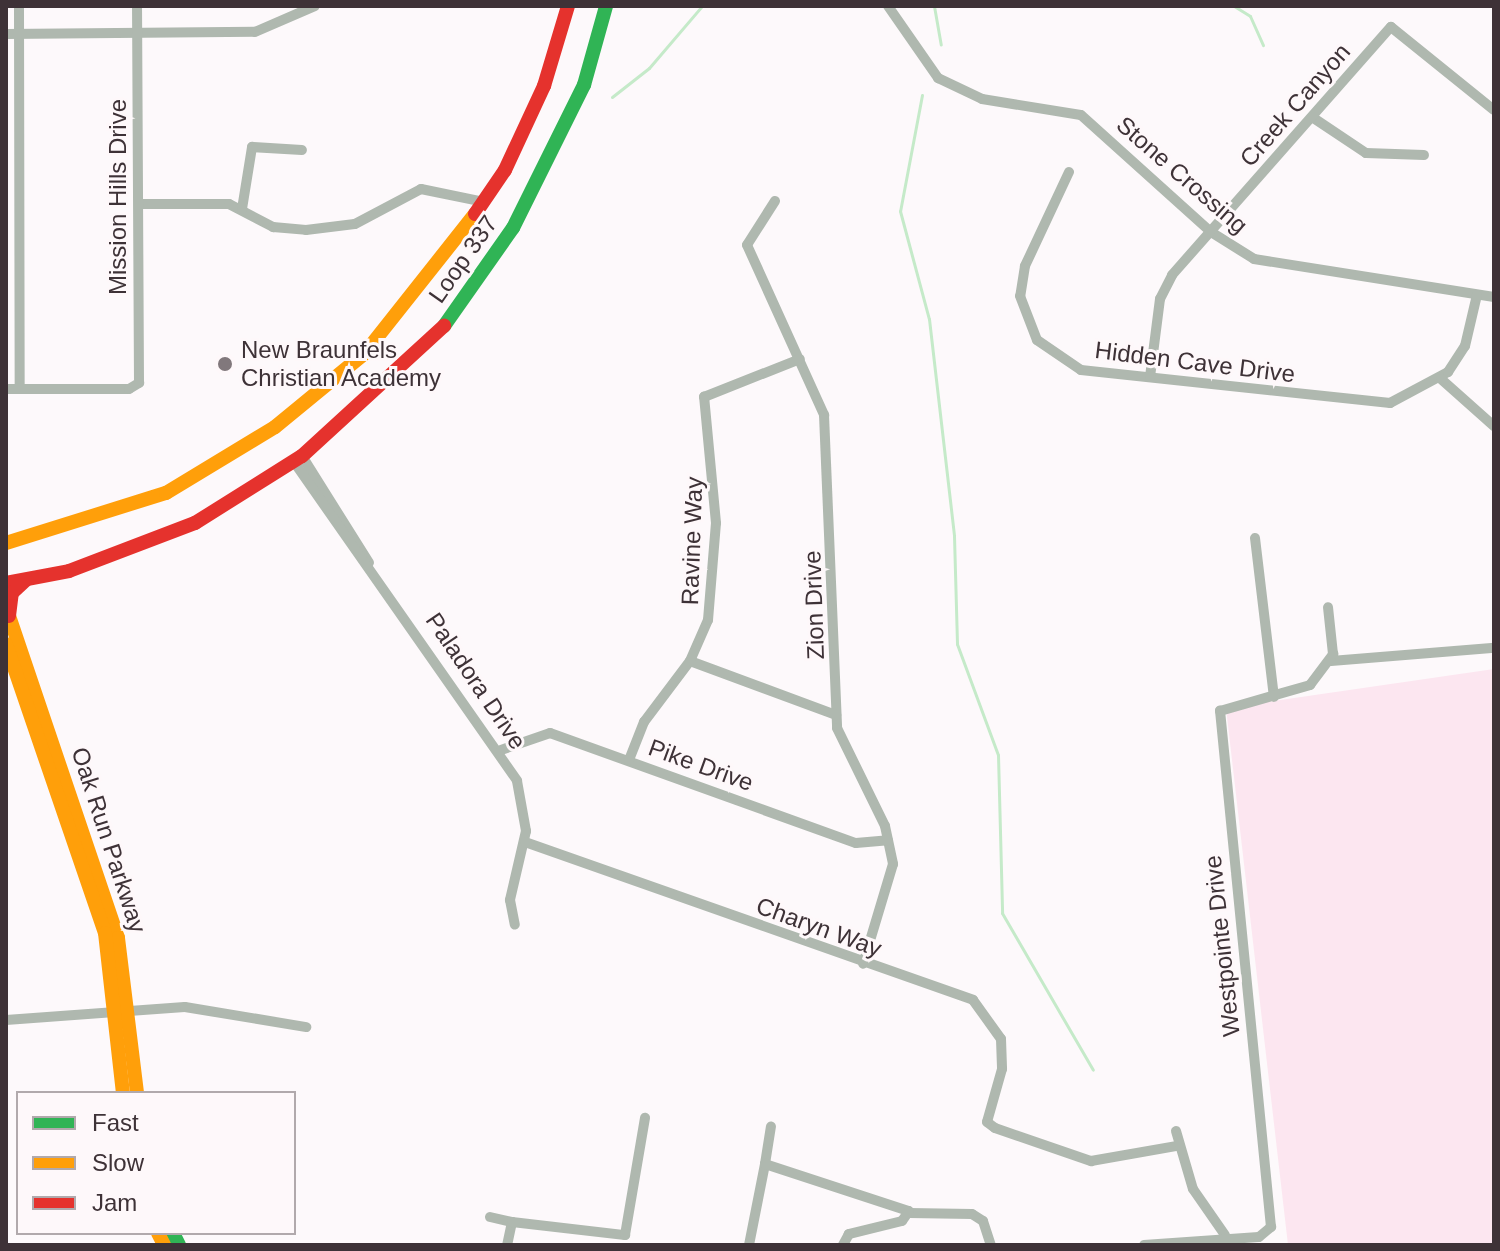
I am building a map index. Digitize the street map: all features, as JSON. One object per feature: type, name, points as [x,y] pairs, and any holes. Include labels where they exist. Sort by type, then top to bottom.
[{"type":"main road","name":"Loop 337","points":[[6,543],[166,493],[243,450],[328,386],[387,330],[484,202],[534,112],[568,6]]},
{"type":"main road","name":"Loop 337","points":[[6,583],[69,571],[195,523],[298,459],[378,393],[478,281],[558,145],[606,6]]},
{"type":"main road","points":[[6,554],[123,520],[197,486],[295,423],[328,386]]},
{"type":"main road","points":[[8,612],[12,593],[30,578]]},
{"type":"main road","name":"Oak Run Parkway","points":[[8,612],[118,938],[123,1091]]},
{"type":"main road","name":"Oak Run Parkway","points":[[6,644],[105,933],[137,1091]]},
{"type":"street","points":[[6,389],[20,388],[19,6]]},
{"type":"street","name":"Mission Hills Drive","points":[[20,388],[136,387],[139,204],[137,6]]},
{"type":"street","points":[[6,34],[266,31],[315,6]]},
{"type":"street","name":"Stone Crossing","points":[[888,6],[938,78],[982,99],[1081,115],[1211,232],[1254,259],[1289,269],[1390,276],[1494,297]]},
{"type":"street","name":"Creek Canyon","points":[[1150,377],[1165,288],[1391,27],[1494,110]]},
{"type":"street","points":[[1312,117],[1366,153],[1424,155]]},
{"type":"street","points":[[242,209],[252,147],[302,150]]},
{"type":"street","name":"Hidden Cave Drive","points":[[1069,172],[1025,266],[1020,296],[1027,325],[1068,366],[1371,403],[1403,400],[1441,379],[1465,346],[1477,295]]},
{"type":"street","points":[[139,204],[242,209],[272,232],[346,227],[431,188],[484,202]]},
{"type":"street","name":"Zion Drive","points":[[775,201],[747,245],[824,415],[836,715],[846,755],[888,840],[893,873],[863,964]]},
{"type":"street","name":"Ravine Way","points":[[629,760],[644,722],[690,661],[710,611],[716,523],[704,397],[800,359]]},
{"type":"street","points":[[1441,379],[1494,426]]},
{"type":"street","name":"Paladora Drive","points":[[298,459],[501,750],[522,794],[525,842],[510,900],[515,925]]},
{"type":"street","points":[[1255,538],[1274,697]]},
{"type":"street","points":[[1328,607],[1331,661],[1494,648]]},
{"type":"street","points":[[690,661],[836,715]]},
{"type":"street","name":"Westpointe Drive","points":[[1144,1245],[1225,1235],[1263,1237],[1272,1222],[1220,711],[1303,690],[1331,661]]},
{"type":"street","name":"Pike Drive","points":[[501,750],[550,733],[856,843],[888,840]]},
{"type":"street","name":"Charyn Way","points":[[525,842],[863,964],[961,994],[991,1018],[1003,1062],[987,1122],[1091,1161],[1176,1146]]},
{"type":"street","points":[[6,1020],[122,1008],[234,1011],[306,1027]]},
{"type":"street","points":[[490,1217],[625,1235],[645,1118]]},
{"type":"street","points":[[749,1245],[771,1126]]},
{"type":"street","points":[[1176,1131],[1176,1146],[1193,1189],[1225,1235]]},
{"type":"street","points":[[765,1164],[909,1213],[972,1214],[983,1221],[991,1245]]},
{"type":"street","points":[[843,1245],[849,1234],[909,1213]]},
{"type":"street","points":[[507,1245],[512,1222]]},
{"type":"shaded area","points":[[1494,669],[1494,1245],[1288,1245],[1226,708]]},
{"type":"waterway","points":[[612,97],[649,68],[702,6]]},
{"type":"waterway","points":[[934,6],[941,44]]},
{"type":"waterway","points":[[1234,6],[1250,16],[1263,45]]},
{"type":"waterway","points":[[922,95],[900,211],[929,319],[954,536],[957,644],[998,755],[1002,913],[1093,1070]]},
{"type":"traffic: fast","points":[[444,326],[513,228],[584,85],[606,6]]},
{"type":"traffic: fast","points":[[174,1235],[179,1245]]},
{"type":"traffic: slow","points":[[6,543],[166,493],[275,427],[364,354],[475,214]]},
{"type":"traffic: slow","points":[[6,607],[118,938],[137,1091]]},
{"type":"traffic: slow","points":[[6,644],[105,933],[123,1091]]},
{"type":"traffic: slow","points":[[159,1235],[164,1245]]},
{"type":"traffic: jam","points":[[475,214],[505,170],[544,86],[568,6]]},
{"type":"traffic: jam","points":[[6,583],[69,571],[195,523],[302,456],[444,326]]},
{"type":"traffic: jam","points":[[9,616],[12,593],[25,581]]},
{"type":"place","name":"New Braunfels Christian Academy","points":[[225,364]]}]
